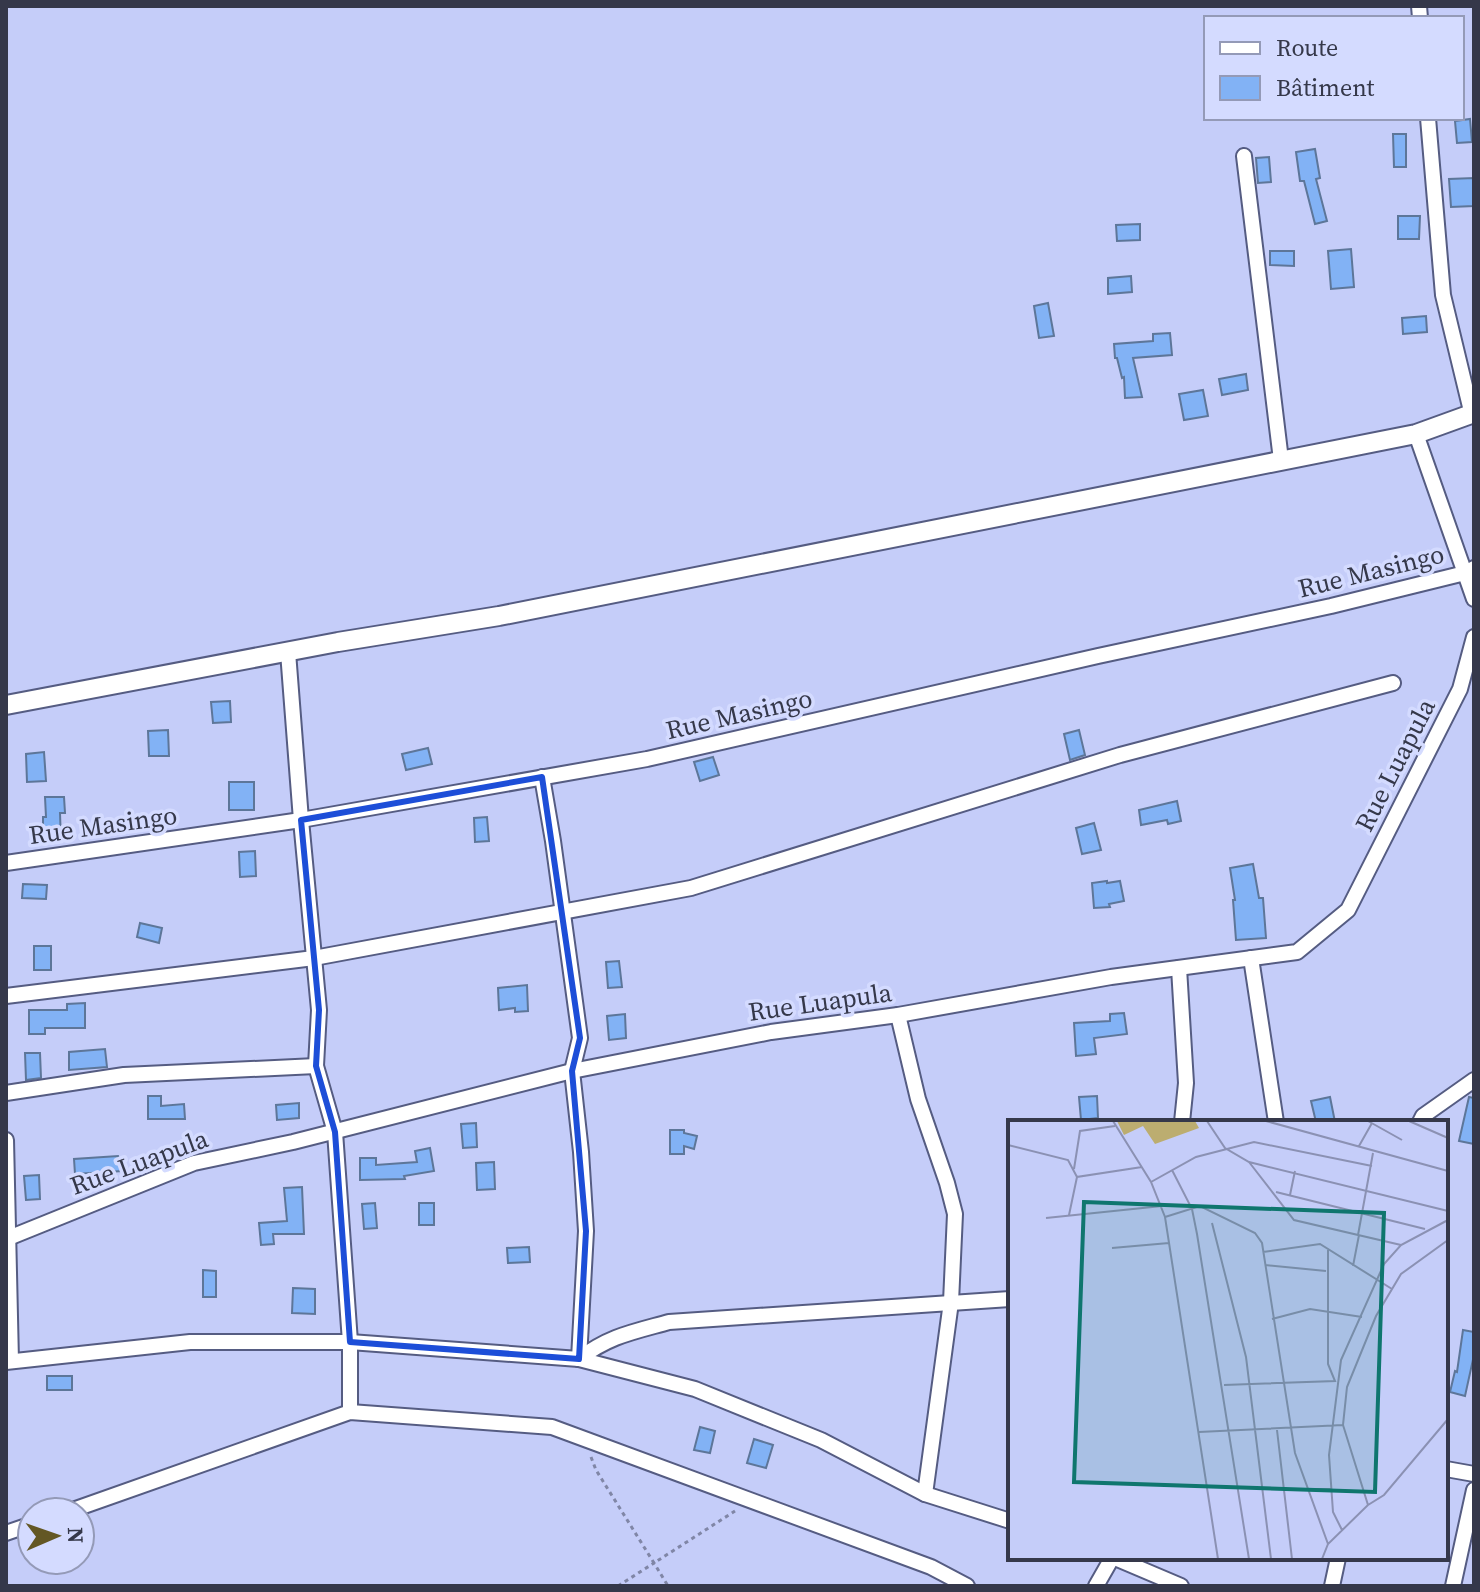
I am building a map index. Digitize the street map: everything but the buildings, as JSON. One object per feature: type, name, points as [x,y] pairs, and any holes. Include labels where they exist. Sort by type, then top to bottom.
[{"type":"main road","points":[[6,705],[499,616],[1416,434],[1473,414]]},
{"type":"street","points":[[1428,120],[1443,295],[1473,414]]},
{"type":"street","points":[[1244,156],[1281,460]]},
{"type":"street","points":[[1416,434],[1469,570],[1474,599]]},
{"type":"street","name":"Rue Masingo","points":[[6,863],[301,820],[647,759],[1331,606],[1469,570]]},
{"type":"street","name":"Rue Luapula","points":[[7,1238],[194,1163],[335,1132],[572,1071],[771,1032],[898,1015],[1111,977],[1297,952],[1348,910],[1460,689],[1474,637]]},
{"type":"street","points":[[288,652],[319,1010],[316,1066],[335,1132],[350,1342],[350,1412]]},
{"type":"street","points":[[6,996],[314,958],[691,888],[1120,755],[1393,683]]},
{"type":"street","points":[[542,777],[580,1038],[572,1071],[586,1231],[579,1359]]},
{"type":"street","points":[[1251,958],[1276,1120]]},
{"type":"street","points":[[1179,968],[1186,1083],[1182,1120]]},
{"type":"street","points":[[898,1015],[918,1099],[955,1214],[951,1302],[925,1494]]},
{"type":"street","points":[[6,1093],[124,1075],[316,1066]]},
{"type":"street","points":[[1421,1120],[1474,1080]]},
{"type":"street","points":[[6,1140],[9,1361],[190,1342],[350,1342],[579,1359],[695,1389],[821,1440],[925,1494],[1008,1520]]},
{"type":"street","points":[[579,1359],[596,1346],[619,1335],[669,1322],[1008,1299]]},
{"type":"street","points":[[96,1502],[350,1412],[552,1427],[931,1567],[967,1586]]},
{"type":"street","points":[[1448,1469],[1474,1474]]},
{"type":"street","points":[[1453,1586],[1474,1490]]},
{"type":"street","points":[[1096,1586],[1113,1560]]},
{"type":"street","points":[[1119,1560],[1181,1586]]},
{"type":"street","points":[[1332,1586],[1338,1560]]},
{"type":"path","points":[[584,1438],[596,1470],[668,1586]]},
{"type":"path","points":[[618,1586],[752,1501]]},
{"type":"highlighted area","points":[[542,777],[580,1038],[572,1071],[586,1231],[579,1359],[350,1342],[335,1132],[316,1066],[319,1010],[301,820]]}]
